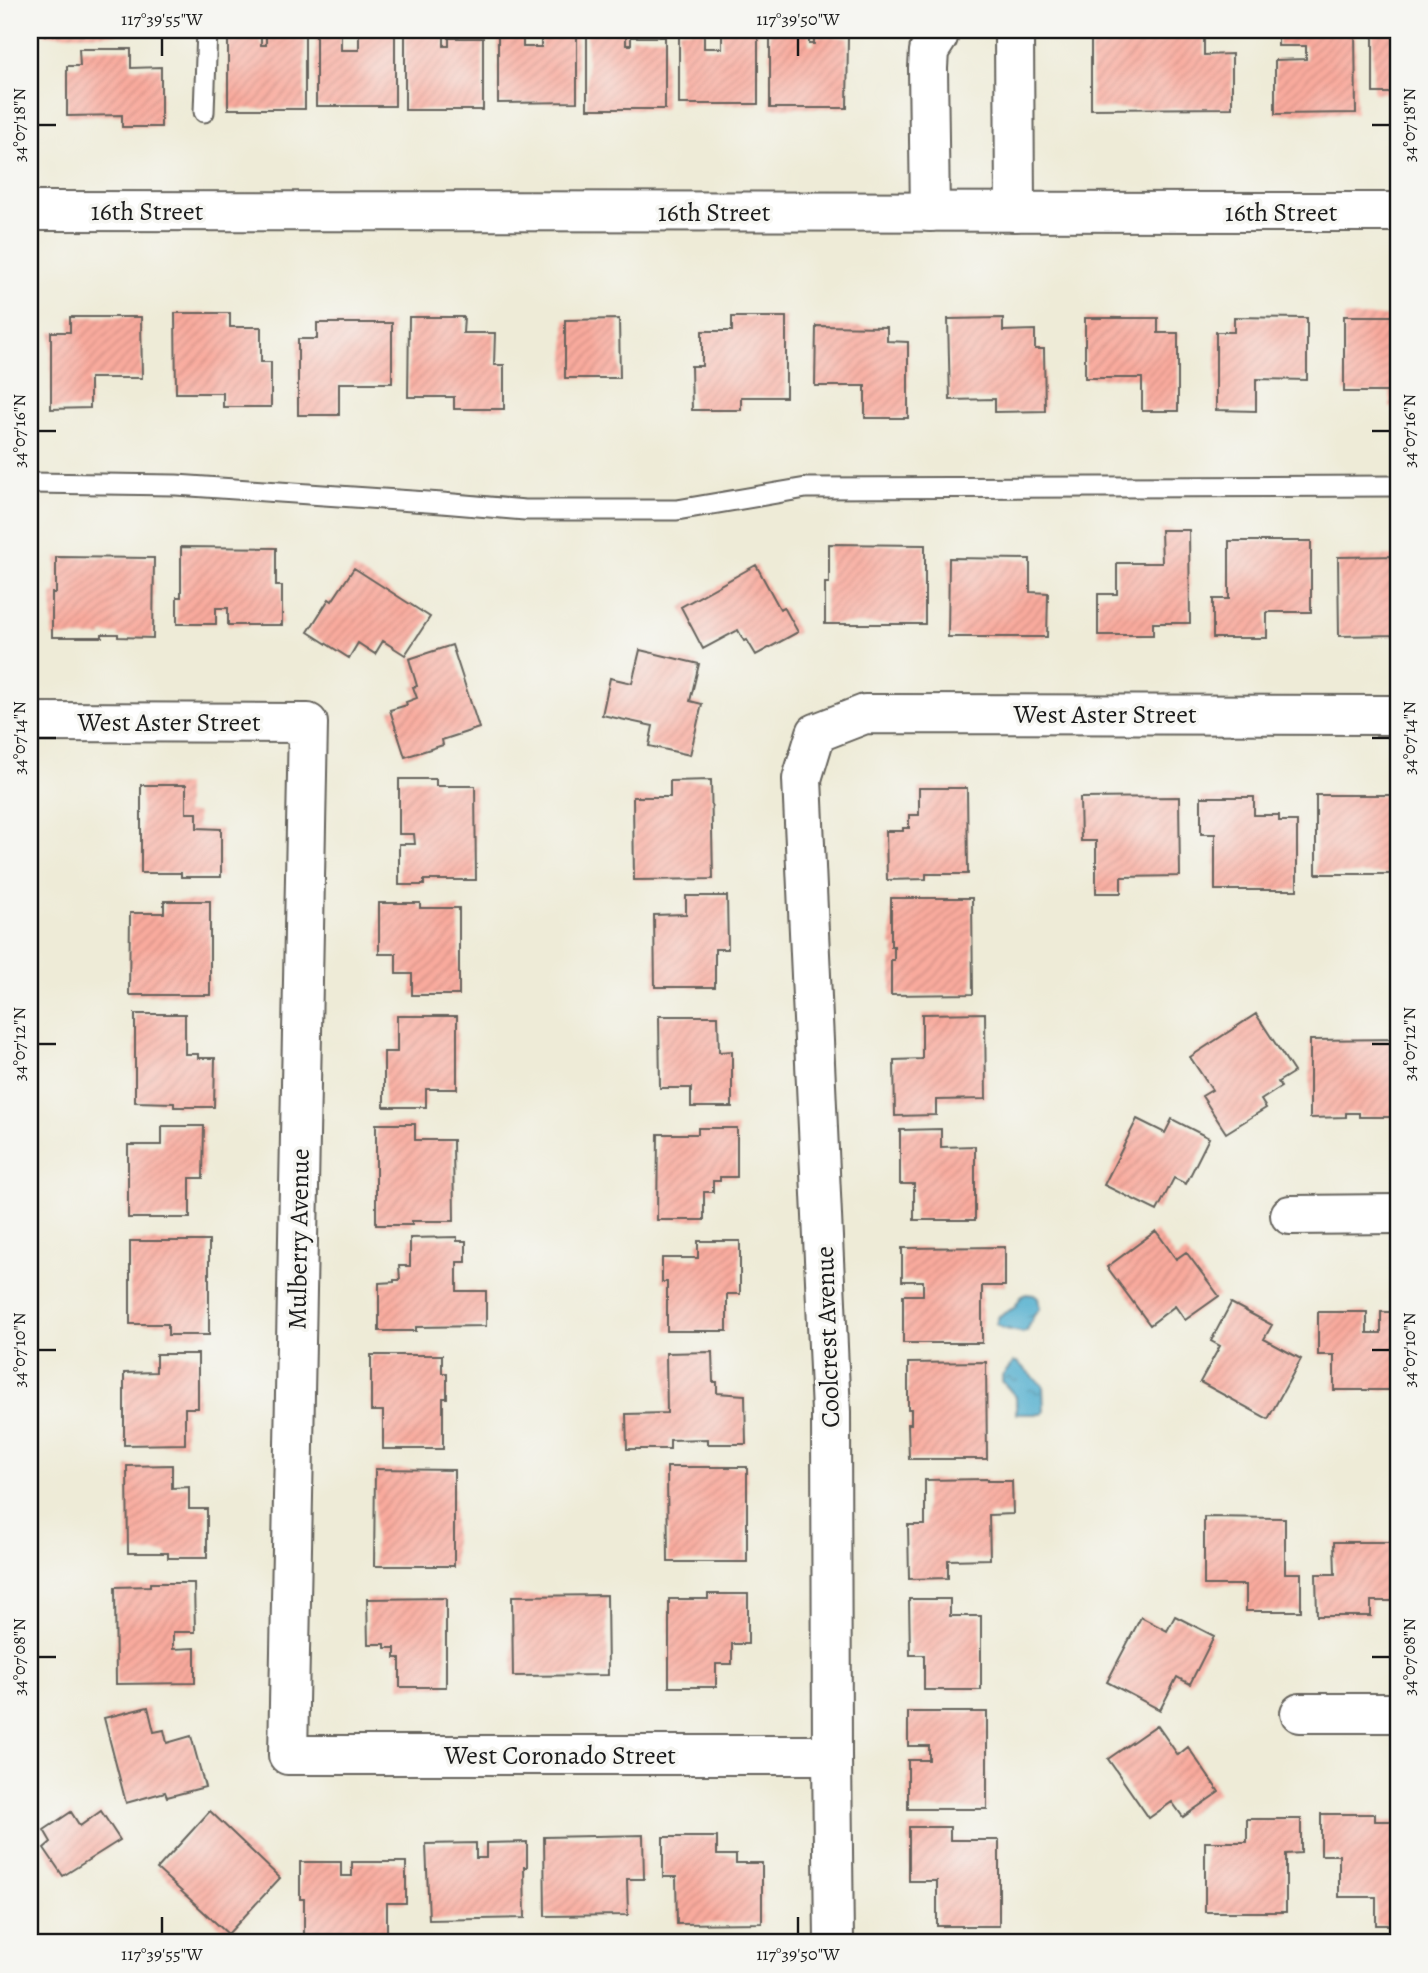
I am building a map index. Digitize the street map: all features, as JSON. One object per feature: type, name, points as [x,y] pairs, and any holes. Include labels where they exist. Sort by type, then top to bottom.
[{"type":"street","points":[[930,212],[928,68],[929,51],[940,30]]},
{"type":"street","points":[[1014,30],[1015,212]]},
{"type":"street","name":"16th Street","points":[[30,211],[1398,212]]},
{"type":"street","name":"West Aster Street","points":[[816,733],[865,714],[1398,715]]},
{"type":"street","name":"West Aster Street","points":[[30,722],[308,723]]},
{"type":"street","name":"Mulberry Avenue","points":[[289,1755],[308,723]]},
{"type":"street","name":"Coolcrest Avenue","points":[[816,733],[802,779],[831,1412],[834,1943]]},
{"type":"street","points":[[1290,1215],[1398,1214]]},
{"type":"street","points":[[1300,1713],[1398,1713]]},
{"type":"street","name":"West Coronado Street","points":[[289,1755],[832,1755]]},
{"type":"lane","points":[[204,112],[207,30]]},
{"type":"lane","points":[[30,483],[176,485],[525,510],[677,510],[806,488],[1398,486]]},
{"type":"water","points":[[1026,1294],[1038,1298],[1040,1309],[1034,1315],[1027,1331],[1023,1333],[1009,1330],[996,1324],[999,1316],[1014,1308]]},
{"type":"water","points":[[1014,1362],[1043,1386],[1044,1412],[1041,1414],[1016,1414],[1016,1397],[1002,1381],[1002,1376]]},
{"type":"building","points":[[45,30],[150,30],[150,34],[45,35]]},
{"type":"building","points":[[266,30],[305,30],[305,109],[228,109],[228,37],[261,37],[261,45],[266,45]]},
{"type":"building","points":[[316,30],[341,30],[341,50],[359,50],[359,30],[395,30],[395,106],[316,106]]},
{"type":"building","points":[[405,30],[444,30],[444,46],[449,46],[449,38],[483,38],[483,110],[405,110]]},
{"type":"building","points":[[498,30],[523,30],[523,47],[541,47],[541,30],[577,30],[577,102],[498,103]]},
{"type":"building","points":[[587,30],[626,30],[626,45],[631,45],[631,37],[665,37],[665,109],[587,109]]},
{"type":"building","points":[[679,30],[704,30],[704,48],[722,48],[722,30],[758,30],[758,104],[679,104]]},
{"type":"building","points":[[770,30],[809,30],[809,44],[814,44],[814,36],[848,37],[847,108],[770,108]]},
{"type":"building","points":[[1091,30],[1204,30],[1204,55],[1232,54],[1232,108],[1091,109]]},
{"type":"building","points":[[1278,30],[1355,30],[1356,113],[1275,114],[1275,60],[1306,59],[1306,46],[1278,46]]},
{"type":"building","points":[[1373,30],[1398,30],[1398,93],[1373,93]]},
{"type":"building","points":[[79,49],[131,49],[131,68],[161,67],[161,127],[122,127],[122,115],[67,116],[67,66],[80,66]]},
{"type":"building","points":[[175,313],[230,313],[230,327],[261,327],[261,362],[271,362],[271,407],[223,407],[223,393],[176,393]]},
{"type":"building","points":[[1344,316],[1398,316],[1398,408],[1390,408],[1390,392],[1344,392]]},
{"type":"building","points":[[70,317],[141,317],[142,378],[90,378],[90,408],[51,409],[51,332],[70,332]]},
{"type":"building","points":[[409,317],[464,317],[463,333],[495,333],[494,365],[504,365],[504,409],[454,409],[454,397],[408,397]]},
{"type":"building","points":[[732,317],[786,317],[786,397],[741,397],[741,410],[692,410],[691,366],[702,366],[702,331],[732,331]]},
{"type":"building","points":[[1234,317],[1307,318],[1307,380],[1256,379],[1256,411],[1216,410],[1216,332],[1234,332]]},
{"type":"building","points":[[1003,318],[1003,331],[1035,330],[1035,349],[1044,349],[1045,411],[995,412],[995,399],[950,400],[948,319]]},
{"type":"building","points":[[1085,318],[1158,318],[1158,333],[1178,333],[1178,411],[1142,411],[1142,378],[1085,378]]},
{"type":"building","points":[[619,319],[620,378],[565,378],[565,320]]},
{"type":"building","points":[[317,323],[392,323],[392,383],[339,383],[339,415],[298,415],[298,339],[317,339]]},
{"type":"building","points":[[816,326],[887,327],[887,341],[908,342],[908,418],[865,418],[865,386],[815,386]]},
{"type":"building","points":[[1161,530],[1189,530],[1190,623],[1153,623],[1153,635],[1098,635],[1098,594],[1117,594],[1117,563],[1162,563]]},
{"type":"building","points":[[1229,541],[1311,541],[1311,612],[1267,612],[1267,638],[1213,638],[1213,599],[1229,599]]},
{"type":"building","points":[[829,544],[925,545],[925,624],[825,624]]},
{"type":"building","points":[[181,547],[276,548],[276,586],[282,586],[282,625],[228,625],[228,608],[216,608],[216,624],[177,624],[177,597],[181,597]]},
{"type":"building","points":[[1398,556],[1398,635],[1339,636],[1338,557]]},
{"type":"building","points":[[56,557],[154,558],[153,638],[118,637],[118,634],[102,634],[102,637],[52,637],[52,593],[56,593]]},
{"type":"building","points":[[949,558],[1030,559],[1030,592],[1048,593],[1047,637],[948,637]]},
{"type":"building","points":[[756,565],[780,609],[784,607],[798,632],[756,655],[738,630],[703,649],[681,607]]},
{"type":"building","points":[[354,568],[430,617],[405,655],[383,641],[375,654],[358,643],[349,658],[308,632],[329,599],[332,601]]},
{"type":"building","points":[[452,645],[479,728],[442,740],[443,745],[405,757],[390,710],[407,705],[406,702],[417,698],[413,687],[417,686],[409,659]]},
{"type":"building","points":[[640,650],[699,664],[690,701],[702,704],[690,755],[649,746],[653,726],[602,715],[610,678],[632,683]]},
{"type":"building","points":[[399,779],[436,779],[436,786],[475,786],[476,880],[424,880],[424,885],[399,885],[399,844],[415,844],[414,834],[399,834]]},
{"type":"building","points":[[711,780],[713,879],[634,880],[633,797],[670,797],[670,781]]},
{"type":"building","points":[[141,785],[186,785],[186,813],[197,813],[197,828],[221,829],[221,877],[141,873]]},
{"type":"building","points":[[919,788],[967,788],[968,874],[926,874],[926,879],[887,880],[886,831],[903,831],[903,828],[909,828],[909,815],[919,815]]},
{"type":"building","points":[[1316,795],[1398,795],[1398,874],[1316,874]]},
{"type":"building","points":[[1179,797],[1180,876],[1121,877],[1121,893],[1096,893],[1096,841],[1081,841],[1080,798]]},
{"type":"building","points":[[1201,797],[1254,797],[1254,815],[1279,815],[1279,821],[1297,821],[1297,890],[1215,890],[1215,834],[1201,834]]},
{"type":"building","points":[[686,896],[727,896],[728,949],[715,949],[715,987],[655,987],[654,915],[686,914]]},
{"type":"building","points":[[891,898],[972,898],[973,994],[891,995],[891,960],[894,960],[894,946],[891,946]]},
{"type":"building","points":[[164,901],[210,901],[210,995],[129,995],[130,913],[164,913]]},
{"type":"building","points":[[379,903],[420,903],[420,908],[459,908],[459,995],[412,995],[412,974],[396,974],[396,954],[379,954]]},
{"type":"building","points":[[985,1013],[986,1099],[936,1100],[936,1115],[895,1116],[894,1060],[922,1059],[922,1014]]},
{"type":"building","points":[[135,1014],[185,1014],[185,1054],[198,1054],[198,1058],[215,1058],[214,1107],[174,1107],[174,1103],[135,1102]]},
{"type":"building","points":[[1256,1014],[1294,1072],[1278,1082],[1281,1087],[1261,1100],[1266,1108],[1226,1133],[1202,1096],[1212,1090],[1190,1057]]},
{"type":"building","points":[[397,1016],[457,1016],[457,1089],[426,1089],[426,1107],[384,1107],[384,1052],[397,1052]]},
{"type":"building","points":[[659,1016],[718,1016],[719,1052],[732,1051],[732,1107],[691,1107],[691,1088],[660,1088]]},
{"type":"building","points":[[1398,1039],[1398,1117],[1359,1117],[1359,1113],[1346,1113],[1346,1117],[1310,1118],[1310,1040]]},
{"type":"building","points":[[1137,1119],[1165,1133],[1172,1119],[1209,1138],[1186,1184],[1174,1178],[1157,1211],[1104,1185]]},
{"type":"building","points":[[376,1124],[415,1124],[415,1140],[453,1140],[454,1221],[412,1221],[412,1225],[376,1225]]},
{"type":"building","points":[[162,1126],[204,1126],[203,1178],[190,1178],[190,1218],[128,1218],[128,1145],[162,1145]]},
{"type":"building","points":[[698,1128],[737,1128],[737,1177],[720,1177],[720,1181],[713,1181],[713,1192],[704,1192],[704,1220],[657,1220],[658,1134],[698,1134]]},
{"type":"building","points":[[941,1129],[941,1147],[975,1146],[975,1220],[914,1220],[914,1184],[900,1184],[900,1130]]},
{"type":"building","points":[[1156,1231],[1176,1259],[1186,1252],[1219,1296],[1185,1320],[1175,1306],[1150,1325],[1107,1267]]},
{"type":"building","points":[[457,1237],[457,1241],[466,1241],[466,1262],[457,1262],[457,1291],[486,1291],[486,1326],[416,1327],[416,1331],[379,1331],[379,1283],[400,1280],[399,1266],[410,1266],[410,1238]]},
{"type":"building","points":[[130,1241],[209,1241],[209,1335],[168,1335],[168,1324],[130,1324]]},
{"type":"building","points":[[698,1241],[740,1241],[740,1294],[727,1294],[727,1331],[667,1331],[667,1282],[662,1282],[662,1258],[698,1258]]},
{"type":"building","points":[[1005,1247],[1005,1286],[982,1286],[982,1343],[903,1343],[903,1295],[923,1295],[923,1281],[902,1281],[902,1248]]},
{"type":"building","points":[[1231,1303],[1272,1325],[1264,1339],[1301,1359],[1268,1419],[1200,1382],[1220,1346],[1211,1341]]},
{"type":"building","points":[[1318,1312],[1367,1312],[1367,1333],[1381,1333],[1381,1312],[1398,1312],[1398,1390],[1334,1390],[1334,1355],[1318,1355]]},
{"type":"building","points":[[712,1352],[713,1382],[717,1382],[717,1393],[745,1395],[746,1444],[708,1444],[708,1439],[670,1440],[670,1449],[627,1449],[626,1414],[667,1413],[666,1353]]},
{"type":"building","points":[[156,1354],[198,1354],[198,1408],[185,1408],[185,1444],[124,1445],[124,1373],[156,1372]]},
{"type":"building","points":[[371,1355],[442,1355],[442,1373],[447,1373],[447,1398],[443,1398],[443,1449],[383,1449],[383,1411],[371,1411]]},
{"type":"building","points":[[986,1362],[987,1459],[909,1459],[908,1424],[911,1424],[911,1409],[908,1409],[908,1363]]},
{"type":"building","points":[[172,1465],[172,1488],[189,1487],[189,1509],[207,1509],[207,1558],[168,1558],[168,1553],[128,1553],[127,1466]]},
{"type":"building","points":[[667,1467],[747,1467],[747,1562],[668,1562]]},
{"type":"building","points":[[375,1469],[454,1470],[454,1566],[374,1566]]},
{"type":"building","points":[[925,1480],[1012,1481],[1013,1514],[989,1515],[990,1559],[948,1560],[948,1578],[909,1579],[908,1525],[925,1525]]},
{"type":"building","points":[[1204,1517],[1285,1518],[1285,1573],[1301,1573],[1301,1611],[1246,1611],[1246,1585],[1204,1585]]},
{"type":"building","points":[[1334,1542],[1398,1542],[1398,1601],[1371,1601],[1371,1616],[1317,1616],[1316,1574],[1335,1574]]},
{"type":"building","points":[[150,1583],[194,1583],[195,1632],[173,1632],[173,1649],[195,1648],[195,1683],[116,1684],[115,1587],[150,1586]]},
{"type":"building","points":[[708,1594],[748,1594],[748,1644],[732,1644],[732,1664],[716,1664],[716,1687],[669,1687],[669,1599],[708,1599]]},
{"type":"building","points":[[607,1595],[608,1675],[513,1676],[512,1596]]},
{"type":"building","points":[[446,1598],[446,1687],[400,1687],[400,1658],[395,1658],[395,1648],[385,1648],[385,1644],[368,1644],[367,1599]]},
{"type":"building","points":[[909,1599],[950,1599],[950,1616],[981,1616],[981,1690],[924,1690],[924,1655],[910,1655]]},
{"type":"building","points":[[1175,1616],[1214,1636],[1190,1684],[1177,1677],[1160,1710],[1107,1682],[1141,1617],[1167,1631]]},
{"type":"building","points":[[148,1707],[154,1732],[164,1730],[167,1743],[191,1736],[205,1787],[167,1797],[165,1792],[126,1803],[104,1718]]},
{"type":"building","points":[[908,1712],[987,1712],[987,1809],[908,1809],[908,1760],[929,1760],[929,1746],[908,1746]]},
{"type":"building","points":[[1157,1725],[1178,1755],[1188,1747],[1219,1792],[1183,1817],[1172,1802],[1149,1818],[1108,1759]]},
{"type":"building","points":[[101,1811],[120,1840],[63,1876],[44,1848],[51,1842],[44,1830],[71,1812],[80,1826]]},
{"type":"building","points":[[210,1811],[280,1878],[228,1934],[157,1869]]},
{"type":"building","points":[[1321,1814],[1375,1814],[1375,1821],[1398,1821],[1398,1925],[1376,1925],[1376,1897],[1339,1897],[1339,1855],[1321,1855]]},
{"type":"building","points":[[1247,1819],[1301,1819],[1301,1853],[1286,1854],[1286,1912],[1205,1912],[1205,1842],[1247,1842]]},
{"type":"building","points":[[909,1827],[950,1827],[950,1840],[999,1840],[999,1926],[937,1926],[937,1881],[909,1881]]},
{"type":"building","points":[[643,1835],[644,1879],[627,1879],[628,1915],[545,1916],[544,1837]]},
{"type":"building","points":[[663,1837],[717,1837],[717,1855],[736,1855],[736,1863],[762,1863],[762,1923],[677,1924],[676,1877],[663,1877]]},
{"type":"building","points":[[527,1842],[527,1867],[524,1867],[525,1918],[429,1920],[426,1844],[476,1843],[476,1858],[486,1858],[486,1843]]},
{"type":"building","points":[[300,1862],[341,1862],[341,1876],[352,1876],[352,1862],[406,1862],[406,1903],[387,1903],[387,1939],[304,1939]]}]
